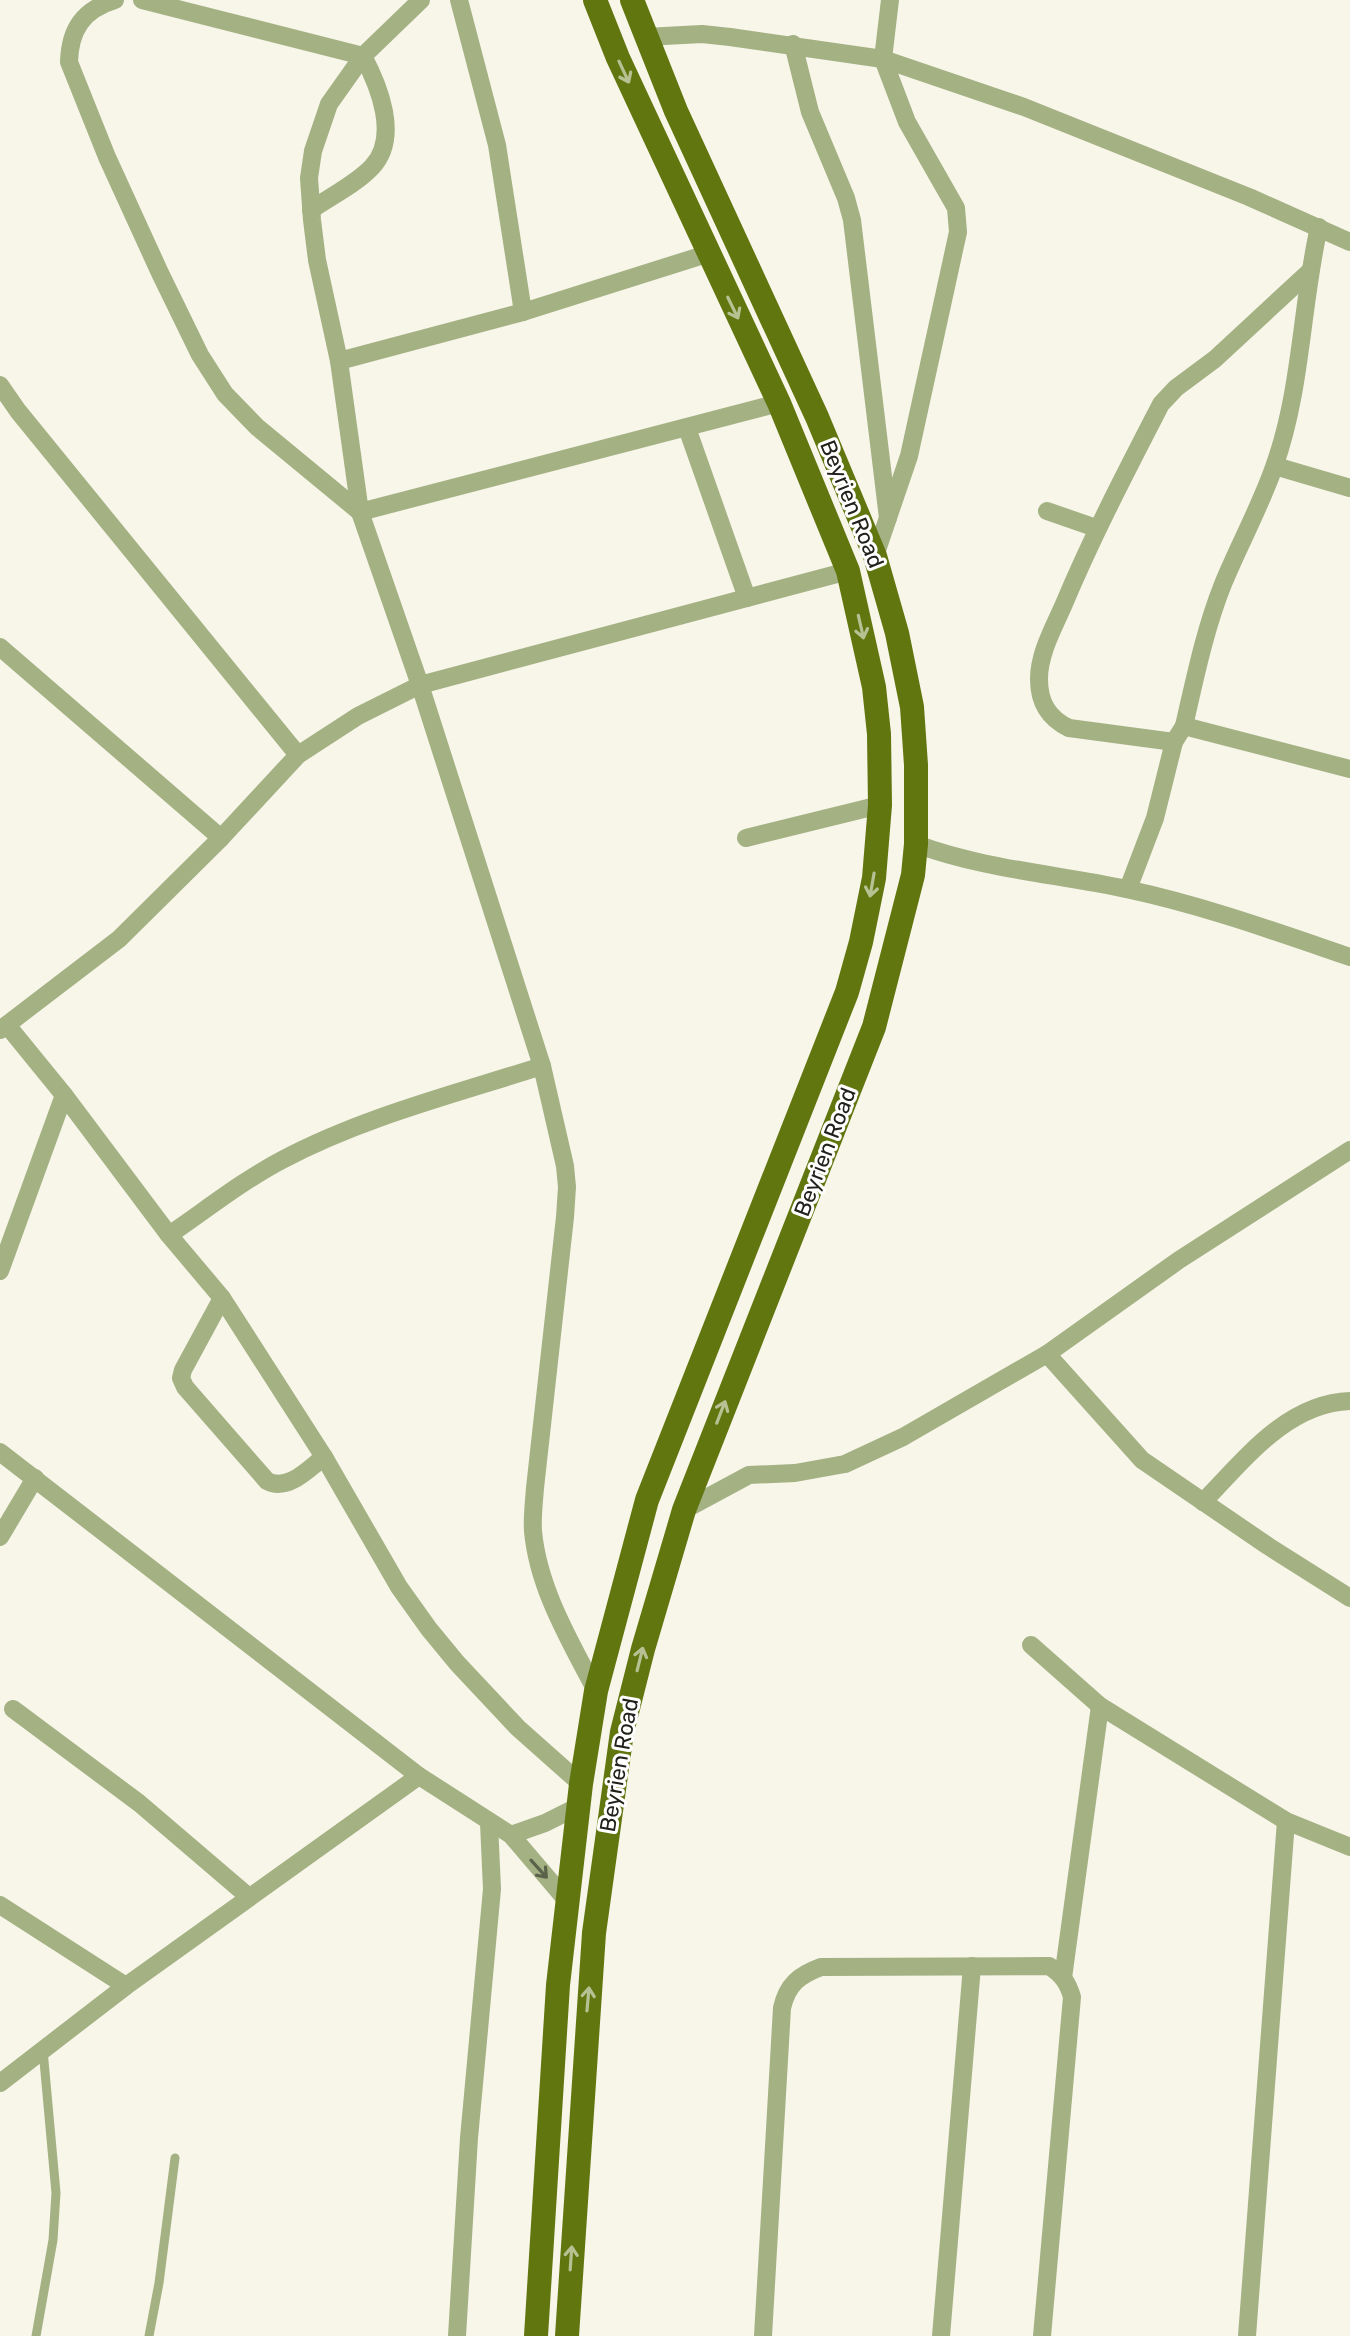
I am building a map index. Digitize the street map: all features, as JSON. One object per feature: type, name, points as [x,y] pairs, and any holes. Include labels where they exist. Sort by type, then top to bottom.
[{"type":"main road","name":"Beyrien Road","points":[[536,2336],[558,1985],[580,1795],[596,1691],[647,1500],[847,992],[874,878],[880,805],[879,734],[874,687],[848,571],[779,403],[707,254],[595,0]]},
{"type":"main road","name":"Beyrien Road","points":[[567,2336],[590,1978],[608,1814],[622,1732],[684,1510],[874,1027],[913,875],[916,844],[912,707],[897,633],[875,556],[817,417],[676,111],[632,0]]},
{"type":"main road","points":[[522,2336],[538,2292]]},
{"type":"street","points":[[115,0],[102,4],[80,19],[69,46],[69,62],[107,157],[160,273],[200,355],[225,394],[257,427],[360,512]]},
{"type":"street","points":[[142,0],[363,56]]},
{"type":"street","points":[[421,0],[363,56],[341,83],[321,123],[309,178],[311,210],[317,260],[339,361],[360,512],[420,685],[542,1066],[565,1166],[567,1187],[533,1530],[539,1562],[558,1615],[596,1691]]},
{"type":"street","points":[[459,0],[497,145],[523,312]]},
{"type":"street","points":[[875,556],[909,456],[958,220],[952,200],[907,122],[883,59],[890,0]]},
{"type":"street","points":[[645,37],[702,34],[793,44],[883,59],[1024,107],[1350,242]]},
{"type":"street","points":[[793,44],[810,112],[852,220],[888,521]]},
{"type":"street","points":[[311,210],[370,169],[382,153],[385,132],[380,92],[363,56]]},
{"type":"street","points":[[1128,889],[1155,818],[1174,742],[1184,726],[1197,665],[1222,587],[1275,466],[1299,371],[1309,272],[1319,227]]},
{"type":"street","points":[[339,361],[523,312],[707,254]]},
{"type":"street","points":[[1174,742],[1069,728],[1058,723],[1047,712],[1040,695],[1039,676],[1044,652],[1096,528],[1161,404],[1309,272]]},
{"type":"street","points":[[0,385],[298,755]]},
{"type":"street","points":[[360,512],[779,403]]},
{"type":"street","points":[[687,428],[747,598]]},
{"type":"street","points":[[1275,466],[1350,488]]},
{"type":"street","points":[[1047,511],[1096,528]]},
{"type":"street","points":[[511,1835],[545,1823],[580,1795],[429,1629],[399,1587],[324,1457],[222,1298],[169,1235],[64,1095],[3,1028],[119,939],[221,838],[298,755],[369,710],[420,685],[848,571]]},
{"type":"street","points":[[0,647],[221,838]]},
{"type":"street","points":[[1184,726],[1350,769]]},
{"type":"street","points":[[746,838],[880,805]]},
{"type":"street","points":[[916,844],[953,857],[1128,889],[1250,923],[1350,957]]},
{"type":"street","points":[[913,875],[953,857]]},
{"type":"street","points":[[169,1235],[250,1179],[308,1147],[382,1117],[542,1066]]},
{"type":"street","points":[[0,1271],[64,1095]]},
{"type":"street","points":[[684,1510],[749,1475],[795,1473],[845,1464],[903,1437],[1047,1354],[1179,1260],[1350,1150]]},
{"type":"street","points":[[222,1298],[183,1370],[183,1384],[267,1481],[274,1485],[290,1482],[324,1457]]},
{"type":"street","points":[[1047,1354],[1142,1460],[1350,1598]]},
{"type":"street","points":[[1203,1502],[1274,1429],[1328,1401],[1350,1401]]},
{"type":"street","points":[[0,1452],[419,1776],[511,1835],[568,1902]]},
{"type":"street","points":[[0,1537],[35,1478]]},
{"type":"street","points":[[1031,1645],[1100,1706],[1286,1821],[1350,1847]]},
{"type":"street","points":[[1063,1978],[1100,1706]]},
{"type":"street","points":[[13,1709],[139,1803],[249,1897]]},
{"type":"street","points":[[0,2083],[126,1986],[419,1776]]},
{"type":"street","points":[[1247,2336],[1286,1821]]},
{"type":"street","points":[[457,2336],[470,2122],[492,1889],[489,1823]]},
{"type":"street","points":[[0,1905],[126,1986]]},
{"type":"street","points":[[941,2336],[972,1966]]},
{"type":"street","points":[[763,2336],[785,1993],[804,1973],[821,1967],[1049,1966],[1069,1985],[1072,1997],[1042,2336]]},
{"type":"lane","points":[[36,2336],[53,2240],[56,2193],[43,2050]]},
{"type":"lane","points":[[149,2336],[175,2158]]}]
